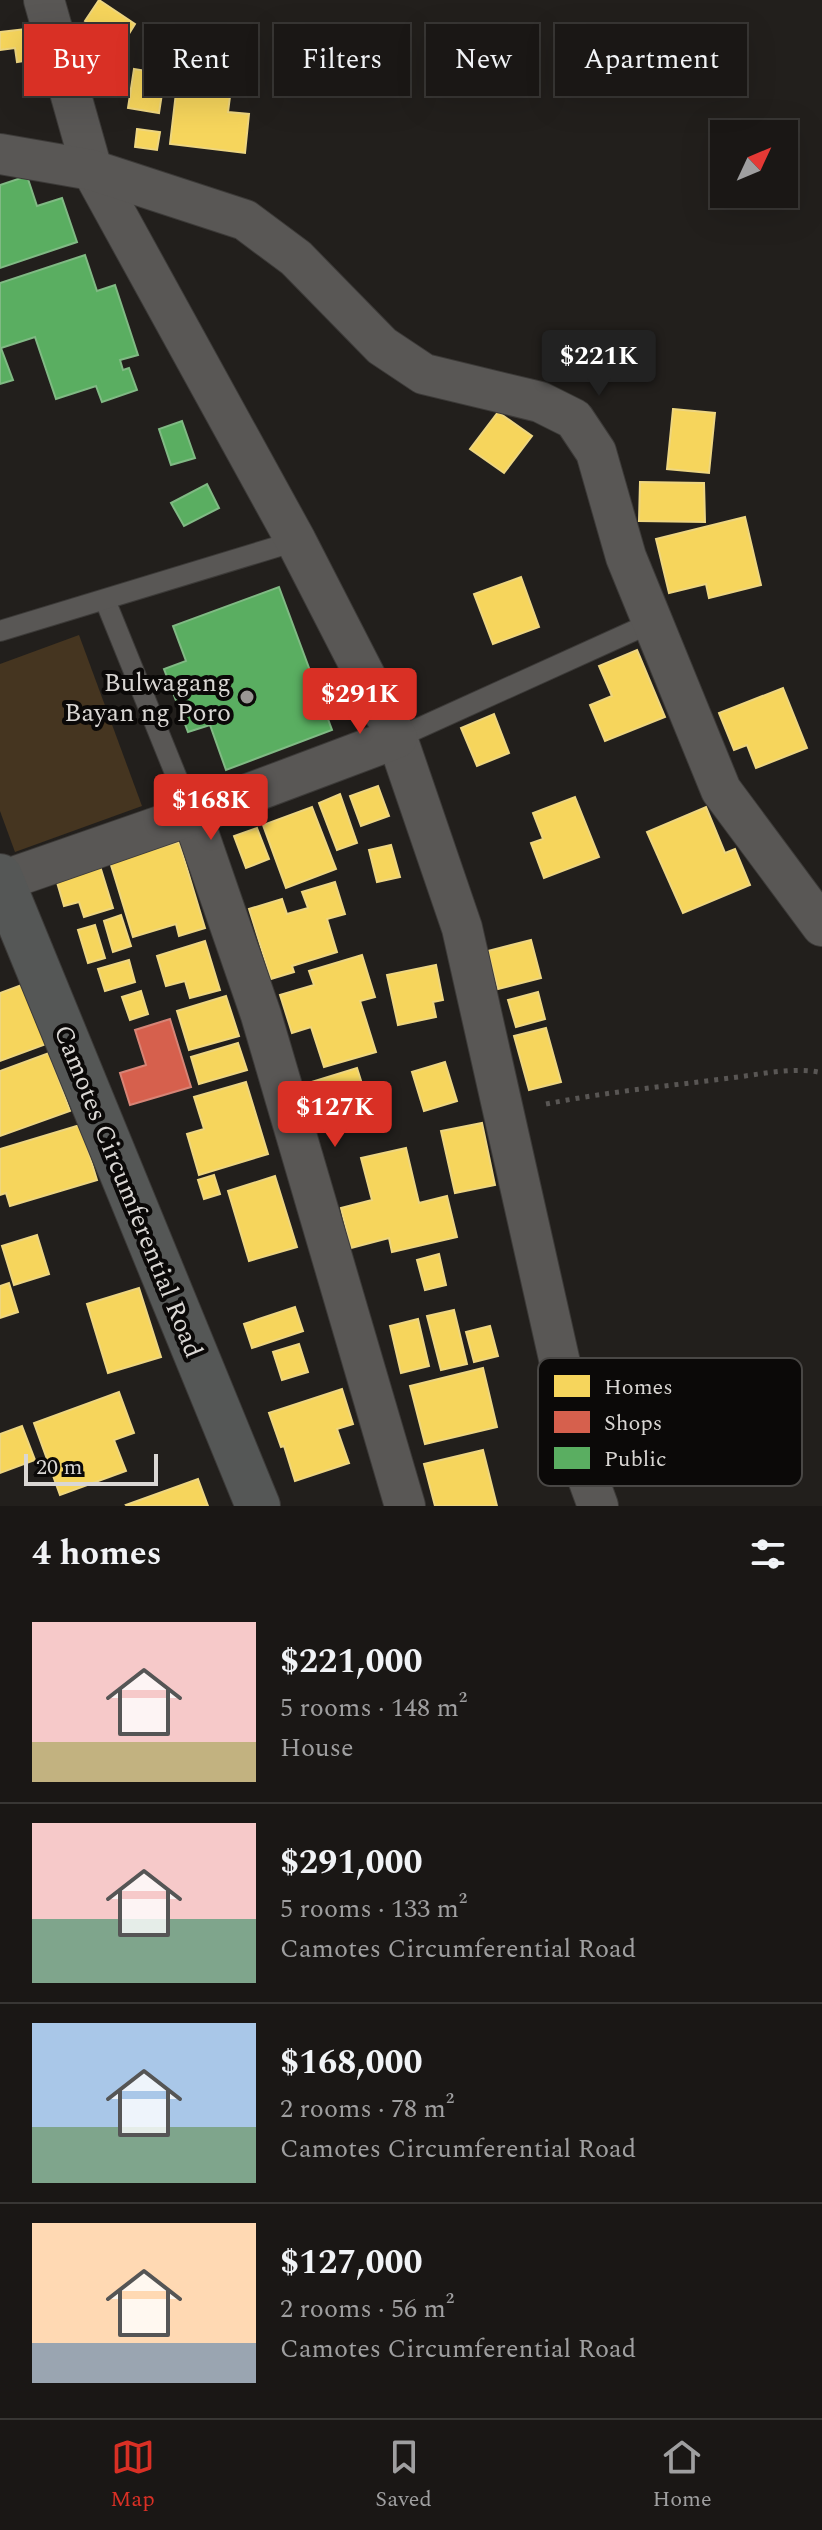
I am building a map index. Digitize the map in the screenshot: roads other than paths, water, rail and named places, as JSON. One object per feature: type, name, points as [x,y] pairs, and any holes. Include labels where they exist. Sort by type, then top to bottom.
[{"type":"main road","name":"Camotes Circumferential Road","points":[[1,879],[258,1506]]},
{"type":"street","points":[[44,0],[92,170],[296,541],[397,738],[462,928],[559,1358]]},
{"type":"street","points":[[0,154],[92,170],[245,220],[296,258],[382,346],[424,374],[540,402],[574,419],[596,452],[626,557],[721,790],[822,926]]},
{"type":"street","points":[[1,879],[192,815],[397,738]]},
{"type":"street","points":[[192,815],[261,1015],[405,1506]]},
{"type":"street","points":[[591,1486],[598,1506]]},
{"type":"lane","points":[[0,631],[296,541]]},
{"type":"lane","points":[[105,600],[192,815]]},
{"type":"lane","points":[[397,738],[653,622]]},
{"type":"place","name":"Bulwagang Bayan ng Poro","points":[[247,697]]}]
